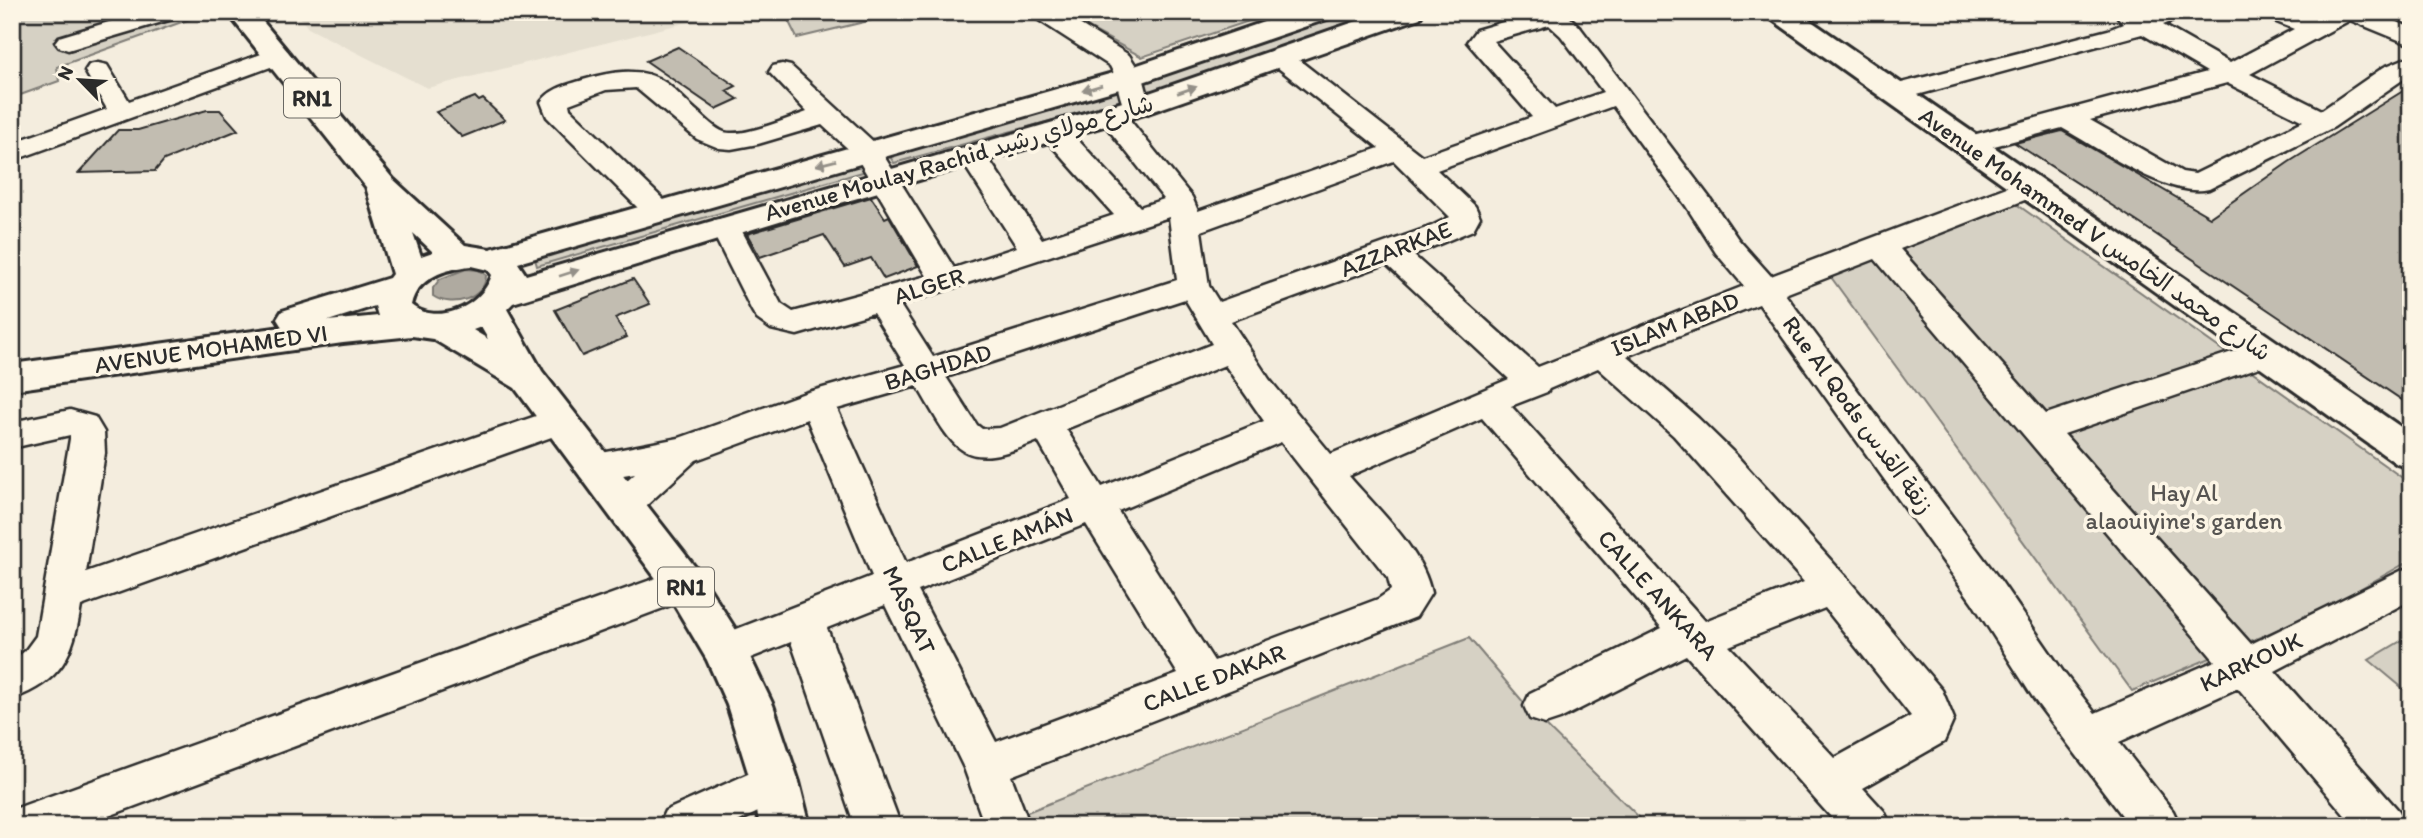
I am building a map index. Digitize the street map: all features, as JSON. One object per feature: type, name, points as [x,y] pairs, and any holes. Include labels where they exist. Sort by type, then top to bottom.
[{"type":"main road","name":"RN1","points":[[240,12],[382,186],[457,256]]},
{"type":"main road","name":"Avenue Moulay Rachid شارع مولاي رشيد","points":[[457,256],[496,258],[1130,77],[1320,12]]},
{"type":"main road","name":"Avenue Moulay Rachid شارع مولاي رشيد","points":[[497,301],[725,227],[1124,111],[1410,12]]},
{"type":"main road","name":"Avenue Mohammed V شارع محمد الخامس","points":[[1780,12],[2411,454]]},
{"type":"main road","name":"RN1","points":[[382,186],[405,281],[393,296],[392,309],[400,320],[425,326],[528,379]]},
{"type":"main road","name":"AVENUE MOHAMED VI","points":[[12,366],[277,324],[405,281],[424,267],[457,256]]},
{"type":"main road","name":"RN1","points":[[496,258],[510,273],[510,283],[497,301],[528,379],[684,584],[725,651],[750,705],[775,782],[785,826]]},
{"type":"main road","name":"AVENUE MOHAMED VI","points":[[12,377],[343,331],[458,323],[497,301]]},
{"type":"street","points":[[68,42],[123,19],[170,12]]},
{"type":"street","points":[[1043,12],[1120,61],[1130,77],[1124,111],[1183,215],[1193,286],[1257,388],[1325,471]]},
{"type":"street","points":[[2121,12],[2230,74],[2325,121]]},
{"type":"street","points":[[1895,93],[2148,25],[2174,12]]},
{"type":"street","points":[[2273,12],[2316,29]]},
{"type":"street","points":[[1968,145],[2230,74],[2345,12]]},
{"type":"street","points":[[2353,12],[2411,37]]},
{"type":"street","points":[[1549,119],[1480,42],[1485,35],[1551,14]]},
{"type":"street","name":"Rue Al Qods زنقة القدس","points":[[1551,14],[1570,31],[1619,95],[1699,203],[1727,246],[1764,289],[1874,436],[1986,591],[2049,686],[2157,826]]},
{"type":"street","points":[[12,153],[278,56]]},
{"type":"street","name":"AZZARKAE","points":[[1212,316],[1391,253],[1457,226],[1465,217],[1464,212],[1408,158],[1281,58]]},
{"type":"street","points":[[2065,118],[2175,179],[2192,183],[2205,182],[2325,121],[2393,73],[2411,64]]},
{"type":"street","points":[[98,71],[123,113]]},
{"type":"street","points":[[782,72],[867,151],[946,281]]},
{"type":"street","points":[[658,211],[557,111],[555,102],[565,94],[611,81],[638,78],[653,85],[709,135],[726,141],[750,137],[826,115]]},
{"type":"street","name":"ALGER","points":[[725,227],[768,311],[783,321],[797,324],[946,281],[1133,218],[1183,215],[1408,158],[1549,119],[1619,95]]},
{"type":"street","points":[[1054,131],[1133,218]]},
{"type":"street","points":[[972,155],[1034,250]]},
{"type":"street","name":"ISLAM ABAD","points":[[1325,471],[1602,354],[2030,188]]},
{"type":"street","points":[[1880,245],[2383,826]]},
{"type":"street","points":[[1391,253],[1535,384]]},
{"type":"street","name":"BAGHDAD","points":[[594,467],[683,451],[817,402],[928,371],[1193,286]]},
{"type":"street","points":[[882,301],[928,371],[964,434],[975,442],[1003,441],[1232,349]]},
{"type":"street","points":[[2040,429],[2265,353]]},
{"type":"street","points":[[1602,354],[1686,427],[1832,588],[1933,714],[1933,722],[1928,729],[1830,783]]},
{"type":"street","name":"MASQAT","points":[[817,402],[896,586],[985,766],[1004,818]]},
{"type":"street","name":"CALLE ANKARA","points":[[1489,404],[1866,825]]},
{"type":"street","points":[[64,596],[559,421]]},
{"type":"street","points":[[12,435],[77,422],[84,426],[88,433],[64,596],[50,654],[40,666],[12,681]]},
{"type":"street","points":[[1046,425],[1092,506],[1146,584],[1204,681]]},
{"type":"street","name":"CALLE AMÁN","points":[[725,651],[896,586],[1288,425]]},
{"type":"street","name":"BAGHDAD","points":[[623,505],[683,451]]},
{"type":"street","name":"CALLE DAKAR","points":[[985,766],[1402,606],[1411,593],[1412,585],[1402,567],[1325,471]]},
{"type":"street","name":"KARKOUK","points":[[2088,736],[2246,666],[2411,582]]},
{"type":"street","points":[[25,826],[684,584]]},
{"type":"street","points":[[1545,706],[1695,637],[1832,588]]},
{"type":"street","points":[[804,621],[878,826]]},
{"type":"street","points":[[681,826],[775,782]]},
{"type":"shaded area","points":[[296,12],[728,12],[427,88],[308,28]]},
{"type":"shaded area","points":[[466,269],[478,270],[486,275],[480,291],[474,296],[448,301],[433,296],[433,288],[440,279]]},
{"type":"green space","points":[[12,12],[198,12],[201,15],[57,67],[59,81],[12,98]]},
{"type":"green space","points":[[784,12],[906,12],[797,38]]},
{"type":"green space","points":[[1059,12],[1276,12],[1142,57]]},
{"type":"green space","points":[[1336,12],[1376,12],[1141,98],[1141,80]]},
{"type":"green space","points":[[1119,89],[1120,102],[894,163],[887,152]]},
{"type":"green space","points":[[860,158],[866,171],[537,266],[533,252]]},
{"type":"green space","name":"Hay Al alaouiyine's garden","points":[[2012,201],[2411,484],[2411,560],[2317,613],[2132,691],[1828,273]]},
{"type":"green space","points":[[2411,635],[2411,695],[2369,660]]},
{"type":"green space","points":[[1469,638],[1530,710],[1648,826],[992,826]]},
{"type":"building","points":[[678,47],[736,86],[726,91],[738,99],[716,109],[646,61]]},
{"type":"building","points":[[2411,86],[2411,406],[2015,143],[2062,131],[2210,217],[2289,162]]},
{"type":"building","points":[[475,97],[479,101],[483,99],[505,120],[462,137],[436,112]]},
{"type":"building","points":[[207,110],[220,110],[238,130],[164,160],[155,171],[79,173],[118,130],[138,130]]},
{"type":"building","points":[[871,197],[885,218],[889,216],[918,266],[884,279],[871,258],[845,267],[824,235],[760,257],[747,234]]},
{"type":"building","points":[[633,279],[650,304],[615,318],[627,337],[582,356],[555,310]]}]
